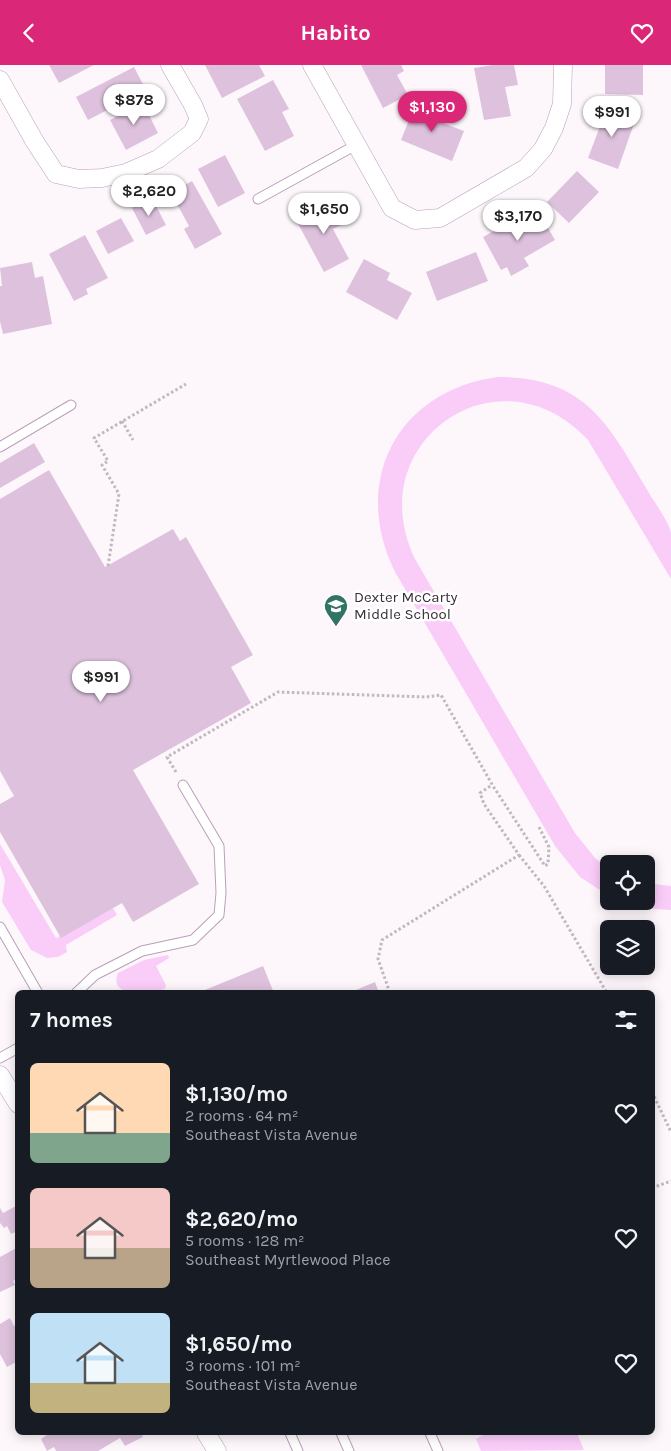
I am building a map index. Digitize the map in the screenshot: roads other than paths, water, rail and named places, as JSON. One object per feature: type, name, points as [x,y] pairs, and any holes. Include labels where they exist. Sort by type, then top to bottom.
[{"type":"street","points":[[0,80],[35,142],[56,174],[79,179],[102,178],[126,173],[158,159],[192,133],[199,119],[170,65]]},
{"type":"street","points":[[312,65],[392,208],[415,220],[440,218],[526,168],[542,149],[554,128],[562,104],[563,65]]},
{"type":"street","points":[[0,1075],[15,1099]]},
{"type":"street","points":[[207,1435],[217,1451]]},
{"type":"lane","points":[[258,199],[356,145]]},
{"type":"lane","points":[[0,447],[71,405]]},
{"type":"lane","points":[[79,990],[94,975],[142,951],[193,940],[219,915],[221,893],[219,846],[184,785]]},
{"type":"lane","points":[[0,927],[36,990]]},
{"type":"lane","points":[[0,1058],[15,1050]]},
{"type":"lane","points":[[291,1435],[298,1451]]},
{"type":"lane","points":[[342,1435],[348,1451]]},
{"type":"lane","points":[[431,1435],[438,1451]]},
{"type":"place","name":"Dexter McCarty Middle School","points":[[336,627]]}]
